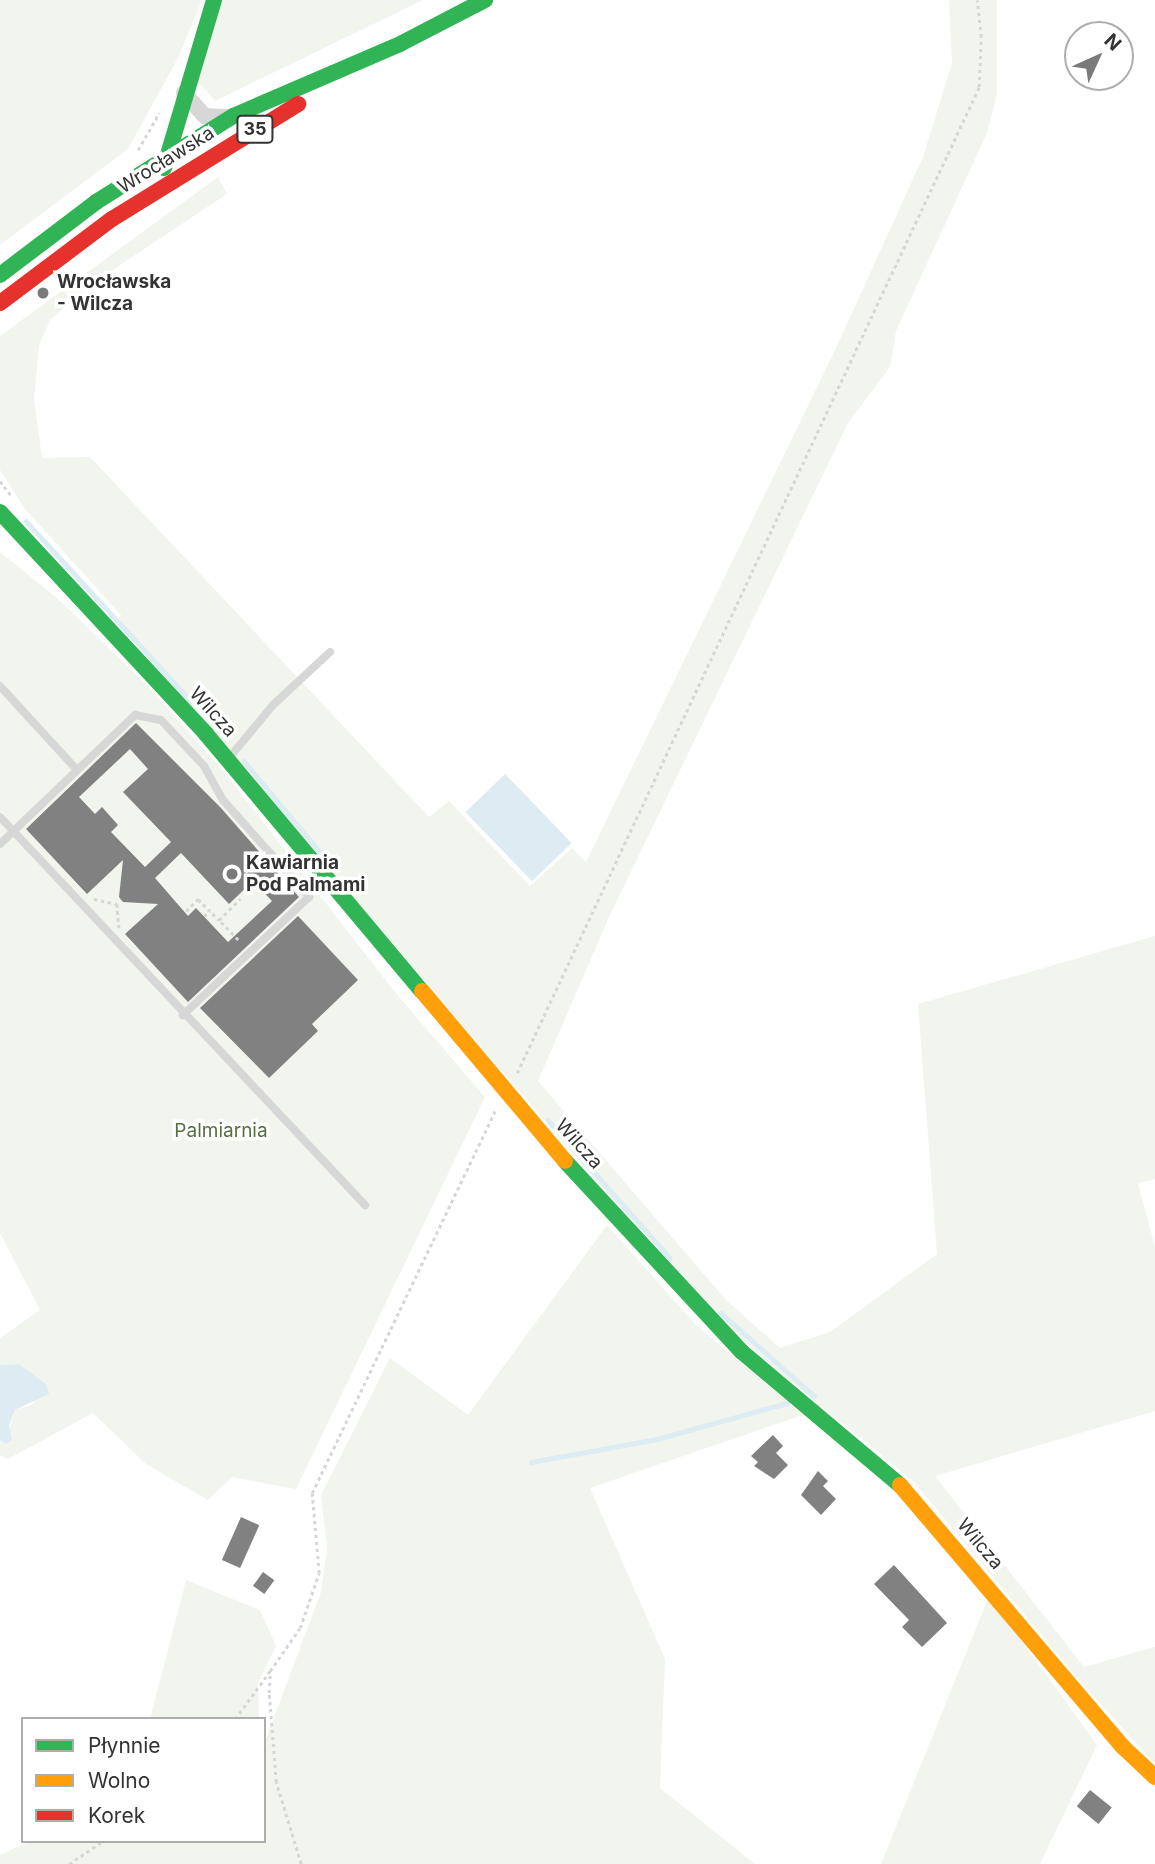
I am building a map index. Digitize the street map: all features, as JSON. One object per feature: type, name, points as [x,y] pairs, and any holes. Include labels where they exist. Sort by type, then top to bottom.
[{"type":"street","points":[[112,219],[155,180],[168,156],[171,136],[215,0]]},
{"type":"street","name":"Wrocławska","points":[[0,303],[112,219],[400,44],[485,0]]},
{"type":"street","name":"Wrocławska","points":[[0,275],[96,202],[233,116],[400,44]]},
{"type":"street","points":[[184,93],[205,116],[233,116]]},
{"type":"street","name":"Wilcza","points":[[0,512],[227,760],[506,1095],[741,1352],[903,1487],[1123,1747],[1155,1777]]},
{"type":"lane","points":[[227,760],[273,705],[330,652]]},
{"type":"lane","points":[[0,686],[76,769]]},
{"type":"lane","points":[[0,844],[135,715],[161,720],[204,766],[223,800],[309,898],[183,1015]]},
{"type":"lane","points":[[0,817],[183,1015],[365,1205]]},
{"type":"path","points":[[515,1078],[979,87],[981,37],[977,0]]},
{"type":"path","points":[[134,156],[163,108]]},
{"type":"path","points":[[82,906],[102,898],[117,904]]},
{"type":"path","points":[[219,920],[240,898]]},
{"type":"path","points":[[186,911],[198,899],[238,940]]},
{"type":"path","points":[[117,904],[122,900]]},
{"type":"path","points":[[112,938],[121,920],[117,904]]},
{"type":"path","points":[[204,916],[210,911]]},
{"type":"path","points":[[236,1717],[300,1629],[319,1573],[312,1493],[490,1117],[506,1095]]},
{"type":"path","points":[[270,1671],[276,1782],[301,1864]]},
{"type":"path","points":[[69,1864],[100,1843]]},
{"type":"green space","points":[[0,0],[202,0],[178,58],[128,149],[0,245]]},
{"type":"green space","points":[[223,0],[423,0],[215,101],[196,80]]},
{"type":"green space","points":[[949,0],[997,0],[997,94],[987,133],[896,331],[890,367],[848,423],[610,915],[538,1081],[726,1300],[780,1348],[830,1332],[937,1254],[918,1004],[1155,936],[1155,1179],[1138,1183],[1155,1247],[1155,1411],[935,1476],[1084,1667],[1155,1647],[1155,1764],[1078,1679],[913,1481],[749,1347],[607,1193],[117,623],[121,615],[25,509],[0,470],[0,336],[218,177],[227,194],[96,281],[51,319],[39,345],[34,399],[42,458],[90,457],[429,817],[449,801],[530,886],[572,848],[586,862],[837,346],[923,157],[952,63]]},
{"type":"green space","name":"Palmiarnia","points":[[0,552],[57,598],[144,682],[226,774],[394,991],[485,1097],[296,1489],[232,1477],[208,1500],[146,1464],[93,1413],[8,1459],[0,1455],[0,1440],[5,1444],[15,1410],[33,1404],[46,1384],[19,1364],[0,1365],[0,1338],[40,1310],[0,1233]]},
{"type":"green space","points":[[607,1225],[696,1325],[803,1415],[590,1488],[665,1659],[660,1788],[755,1864],[0,1864],[0,1855],[27,1843],[266,1843],[266,1739],[321,1592],[327,1547],[321,1495],[390,1358],[468,1415]]},
{"type":"green space","points":[[186,1580],[260,1610],[276,1646],[258,1683],[259,1717],[151,1717]]},
{"type":"green space","points":[[989,1596],[1097,1745],[1040,1864],[881,1864]]},
{"type":"shaded area","points":[[505,774],[572,843],[532,881],[465,812]]},
{"type":"shaded area","points":[[19,1364],[46,1384],[49,1394],[15,1410],[9,1426],[12,1440],[5,1444],[0,1440],[0,1365]]},
{"type":"building","points":[[136,723],[221,808],[299,897],[188,1002],[125,934],[158,904],[123,902],[119,897],[123,860],[87,894],[26,829]],"holes":[[[130,749],[148,769],[123,792],[171,842],[145,867],[111,832],[118,825],[102,807],[95,814],[79,797]],[[181,853],[229,904],[253,881],[272,901],[228,942],[196,908],[188,916],[155,878]]]},
{"type":"building","points":[[298,916],[358,980],[312,1024],[318,1031],[269,1078],[200,1008]]},
{"type":"building","points":[[773,1435],[783,1446],[776,1453],[788,1465],[774,1479],[754,1466],[758,1462],[751,1456]]},
{"type":"building","points":[[818,1471],[828,1481],[823,1486],[836,1499],[821,1515],[801,1495]]},
{"type":"building","points":[[241,1517],[259,1525],[240,1568],[222,1560]]},
{"type":"building","points":[[894,1565],[947,1623],[922,1647],[902,1627],[909,1620],[874,1584]]},
{"type":"building","points":[[263,1572],[274,1580],[264,1594],[253,1586]]},
{"type":"building","points":[[1090,1790],[1112,1808],[1099,1824],[1077,1806]]},
{"type":"waterway","points":[[26,521],[191,701]]},
{"type":"waterway","points":[[244,761],[331,865]]},
{"type":"waterway","points":[[548,1120],[670,1258]]},
{"type":"waterway","points":[[721,1313],[814,1396]]},
{"type":"waterway","points":[[531,1462],[657,1439],[787,1403]]},
{"type":"traffic: fast","points":[[164,168],[214,0]]},
{"type":"traffic: fast","points":[[0,275],[96,202],[233,116],[400,44],[485,0]]},
{"type":"traffic: fast","points":[[0,512],[206,734],[422,991]]},
{"type":"traffic: fast","points":[[565,1161],[742,1352],[900,1485]]},
{"type":"traffic: slow","points":[[422,991],[565,1161]]},
{"type":"traffic: slow","points":[[900,1485],[1123,1747],[1155,1777]]},
{"type":"traffic: jam","points":[[0,303],[112,219],[298,104]]},
{"type":"place","name":"Wrocławska - Wilcza","points":[[43,293]]},
{"type":"place","name":"Kawiarnia Pod Palmami","points":[[232,874]]}]
